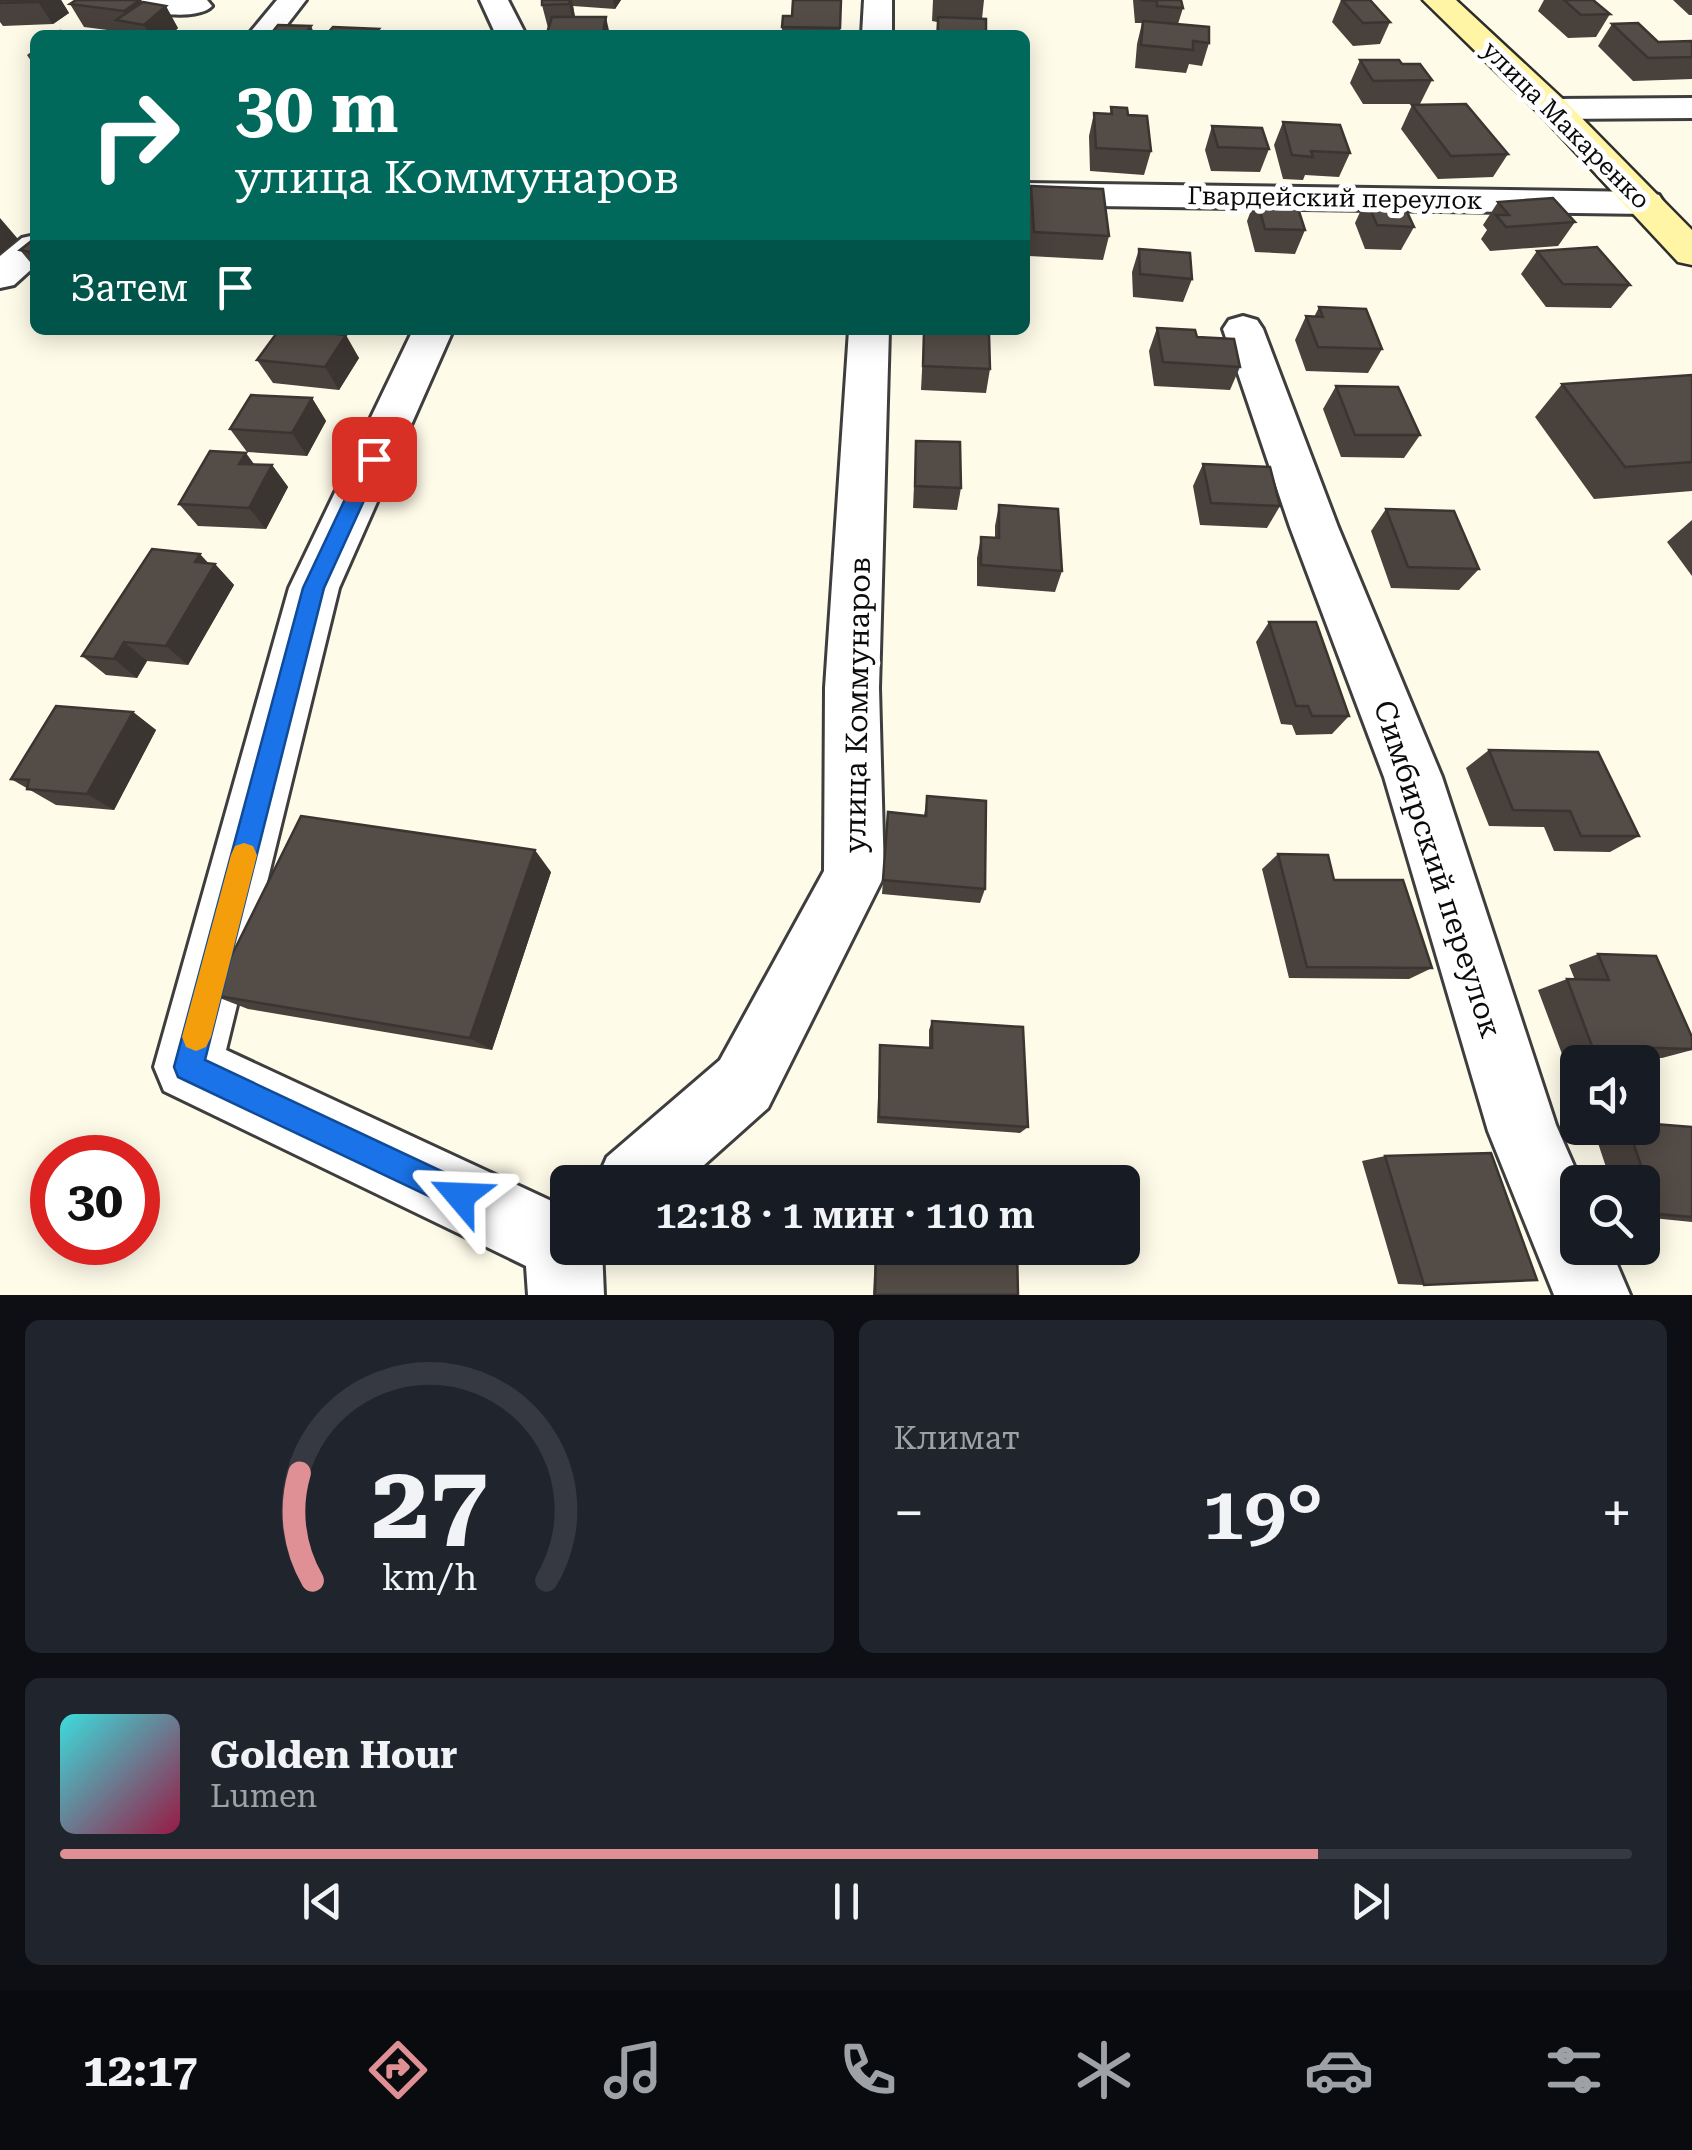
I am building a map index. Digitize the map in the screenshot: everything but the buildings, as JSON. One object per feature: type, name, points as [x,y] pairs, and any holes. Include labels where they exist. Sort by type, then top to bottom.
[{"type":"main road","name":"улица Макаренко","points":[[1438,0],[1554,109],[1692,252]]},
{"type":"street","points":[[141,0],[196,6]]},
{"type":"street","points":[[267,30],[292,0]]},
{"type":"street","points":[[494,0],[509,30]]},
{"type":"street","points":[[877,30],[878,0]]},
{"type":"street","points":[[1554,109],[1692,108]]},
{"type":"street","name":"Гвардейский переулок","points":[[1030,194],[1646,202]]},
{"type":"street","points":[[0,276],[30,250]]},
{"type":"street","name":"Симбирский переулок","points":[[1244,329],[1314,527],[1413,777],[1523,1131],[1592,1295]]},
{"type":"street","points":[[432,335],[314,588],[188,1067],[550,1251]]},
{"type":"street","name":"улица Коммунаров","points":[[651,1165],[744,1084],[854,876],[852,688],[870,335]]},
{"type":"slow traffic","points":[[196,1037],[244,855]]},
{"type":"route","points":[[374,459],[314,588],[188,1067],[460,1196]]}]
